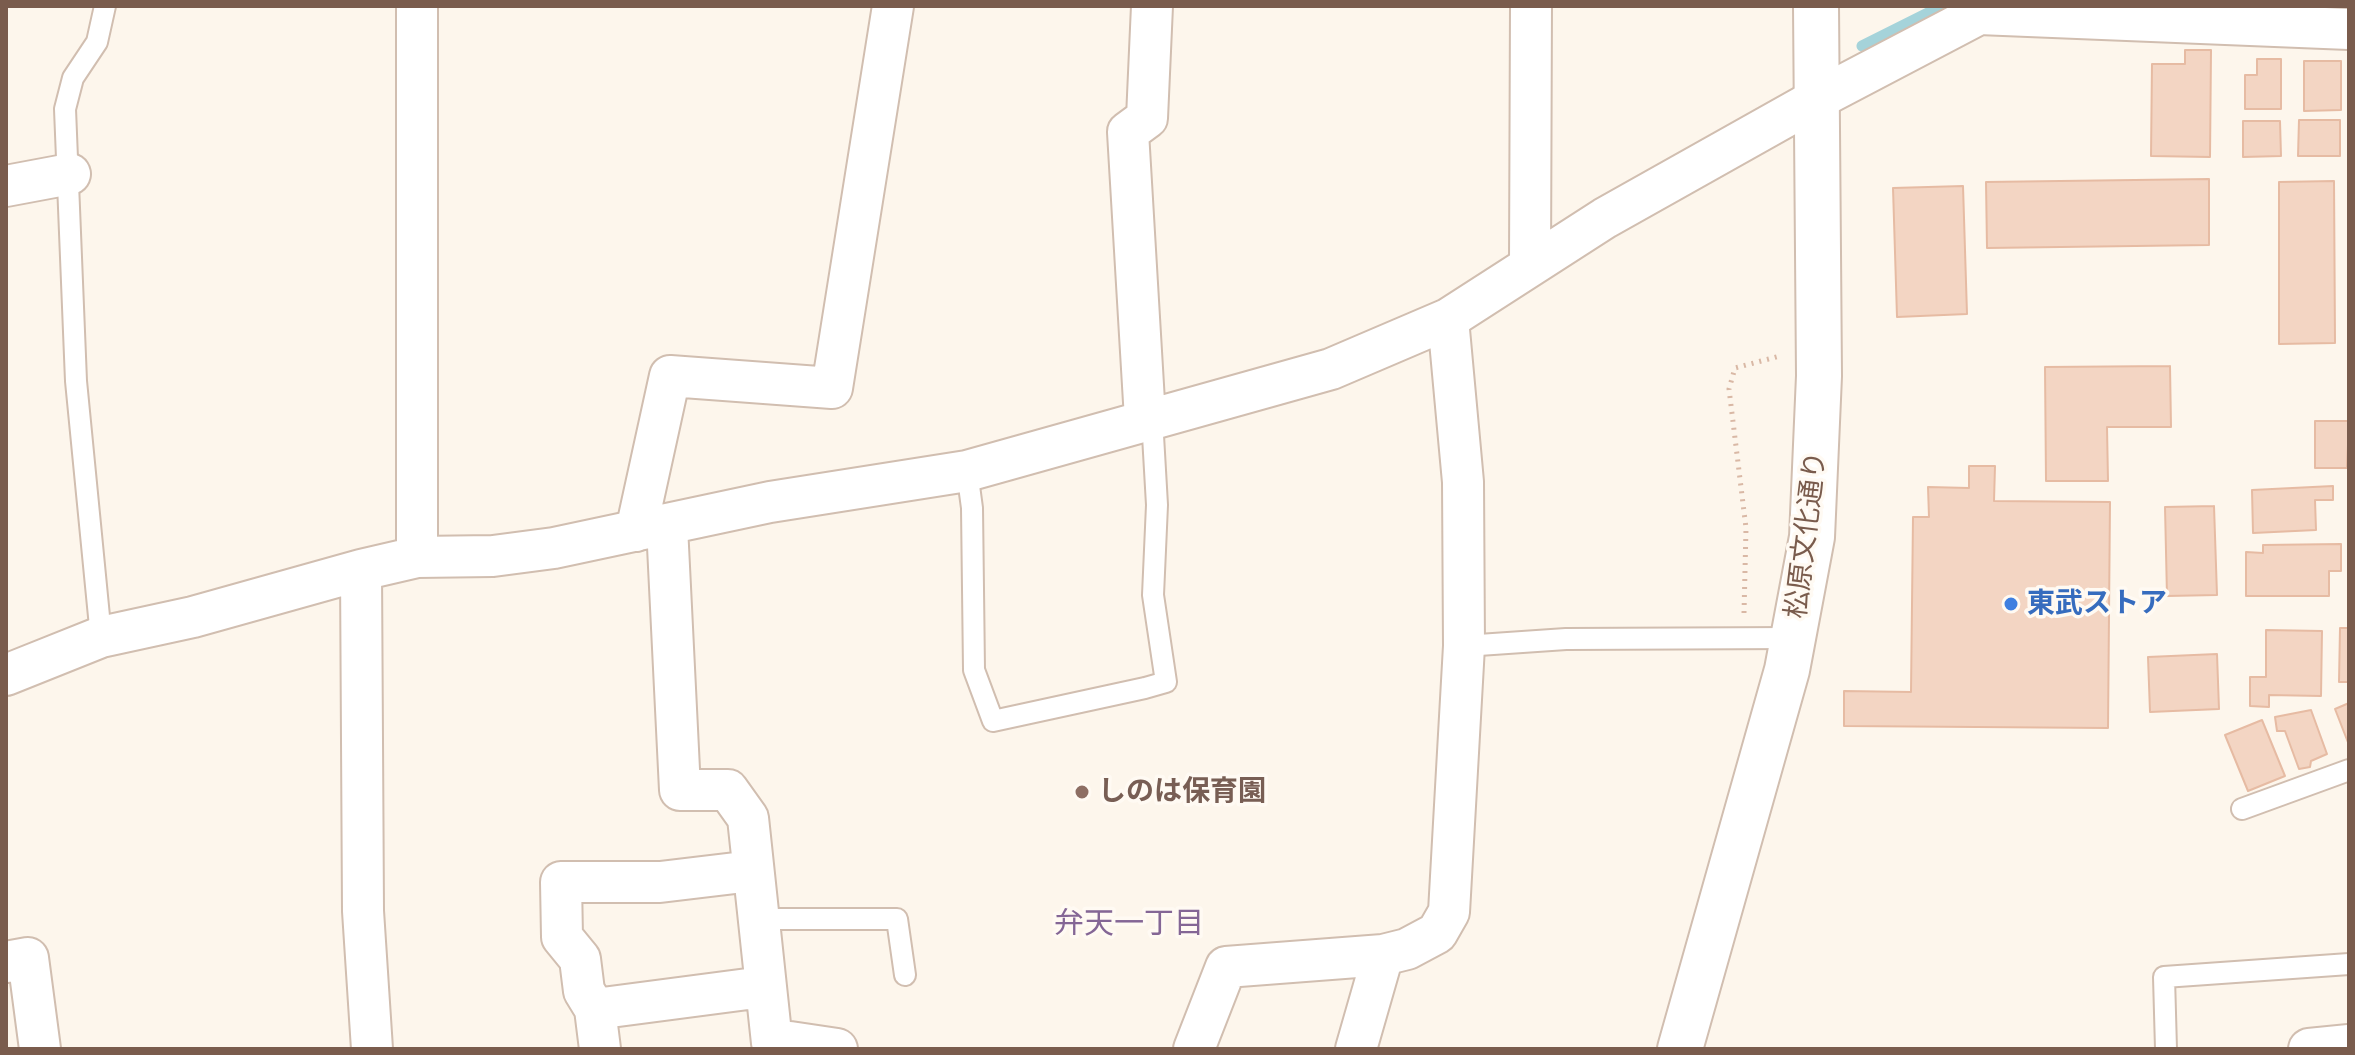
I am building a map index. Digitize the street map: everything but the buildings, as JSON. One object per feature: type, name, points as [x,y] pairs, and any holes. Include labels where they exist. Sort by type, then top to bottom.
[{"type":"street","points":[[417,6],[417,557]]},
{"type":"street","points":[[837,1049],[790,1042],[772,1043],[763,987],[760,919],[748,818],[728,790],[680,790],[652,528],[670,376],[832,388],[893,6]]},
{"type":"street","points":[[1149,419],[1128,132],[1147,118],[1152,6]]},
{"type":"street","points":[[1530,263],[1531,6]]},
{"type":"street","name":"松原文化通り","points":[[1680,1049],[1794,638],[1812,537],[1819,453],[1816,6]]},
{"type":"street","points":[[6,675],[101,637],[193,617],[417,557],[493,556],[652,528],[770,502],[967,471],[1331,369],[1448,319],[1530,263],[1980,9],[2338,21]]},
{"type":"street","points":[[6,186],[70,174]]},
{"type":"street","points":[[1194,1049],[1226,967],[1383,955],[1407,949],[1437,933],[1449,912],[1464,646],[1463,482],[1448,319]]},
{"type":"street","points":[[361,570],[363,911],[372,1049]]},
{"type":"street","points":[[600,1049],[595,1009],[584,991],[580,959],[562,937],[561,882],[660,882],[752,871]]},
{"type":"street","points":[[1356,1049],[1383,955]]},
{"type":"street","points":[[6,962],[28,958],[40,1049]]},
{"type":"street","points":[[595,1009],[763,987]]},
{"type":"street","points":[[2309,1049],[2349,1045]]},
{"type":"lane","points":[[101,637],[76,381],[65,109],[73,78],[97,42],[105,6]]},
{"type":"lane","points":[[967,471],[972,508],[974,670],[993,721],[1145,688],[1166,682],[1153,595],[1157,505],[1149,419]]},
{"type":"lane","points":[[1464,646],[1566,639],[1794,638]]},
{"type":"lane","points":[[2242,809],[2349,770]]},
{"type":"lane","points":[[760,919],[897,919],[905,975]]},
{"type":"lane","points":[[2166,1049],[2164,977],[2349,964]]},
{"type":"path","points":[[1743,638],[1746,528],[1729,389],[1735,368],[1782,356]]},
{"type":"waterway","points":[[1862,46],[1942,6]]},
{"type":"place","name":"東武ストア","points":[[2011,604]]},
{"type":"place","name":"しのは保育園","points":[[1082,792]]},
{"type":"district","name":"弁天一丁目","points":[[1129,925]]}]
